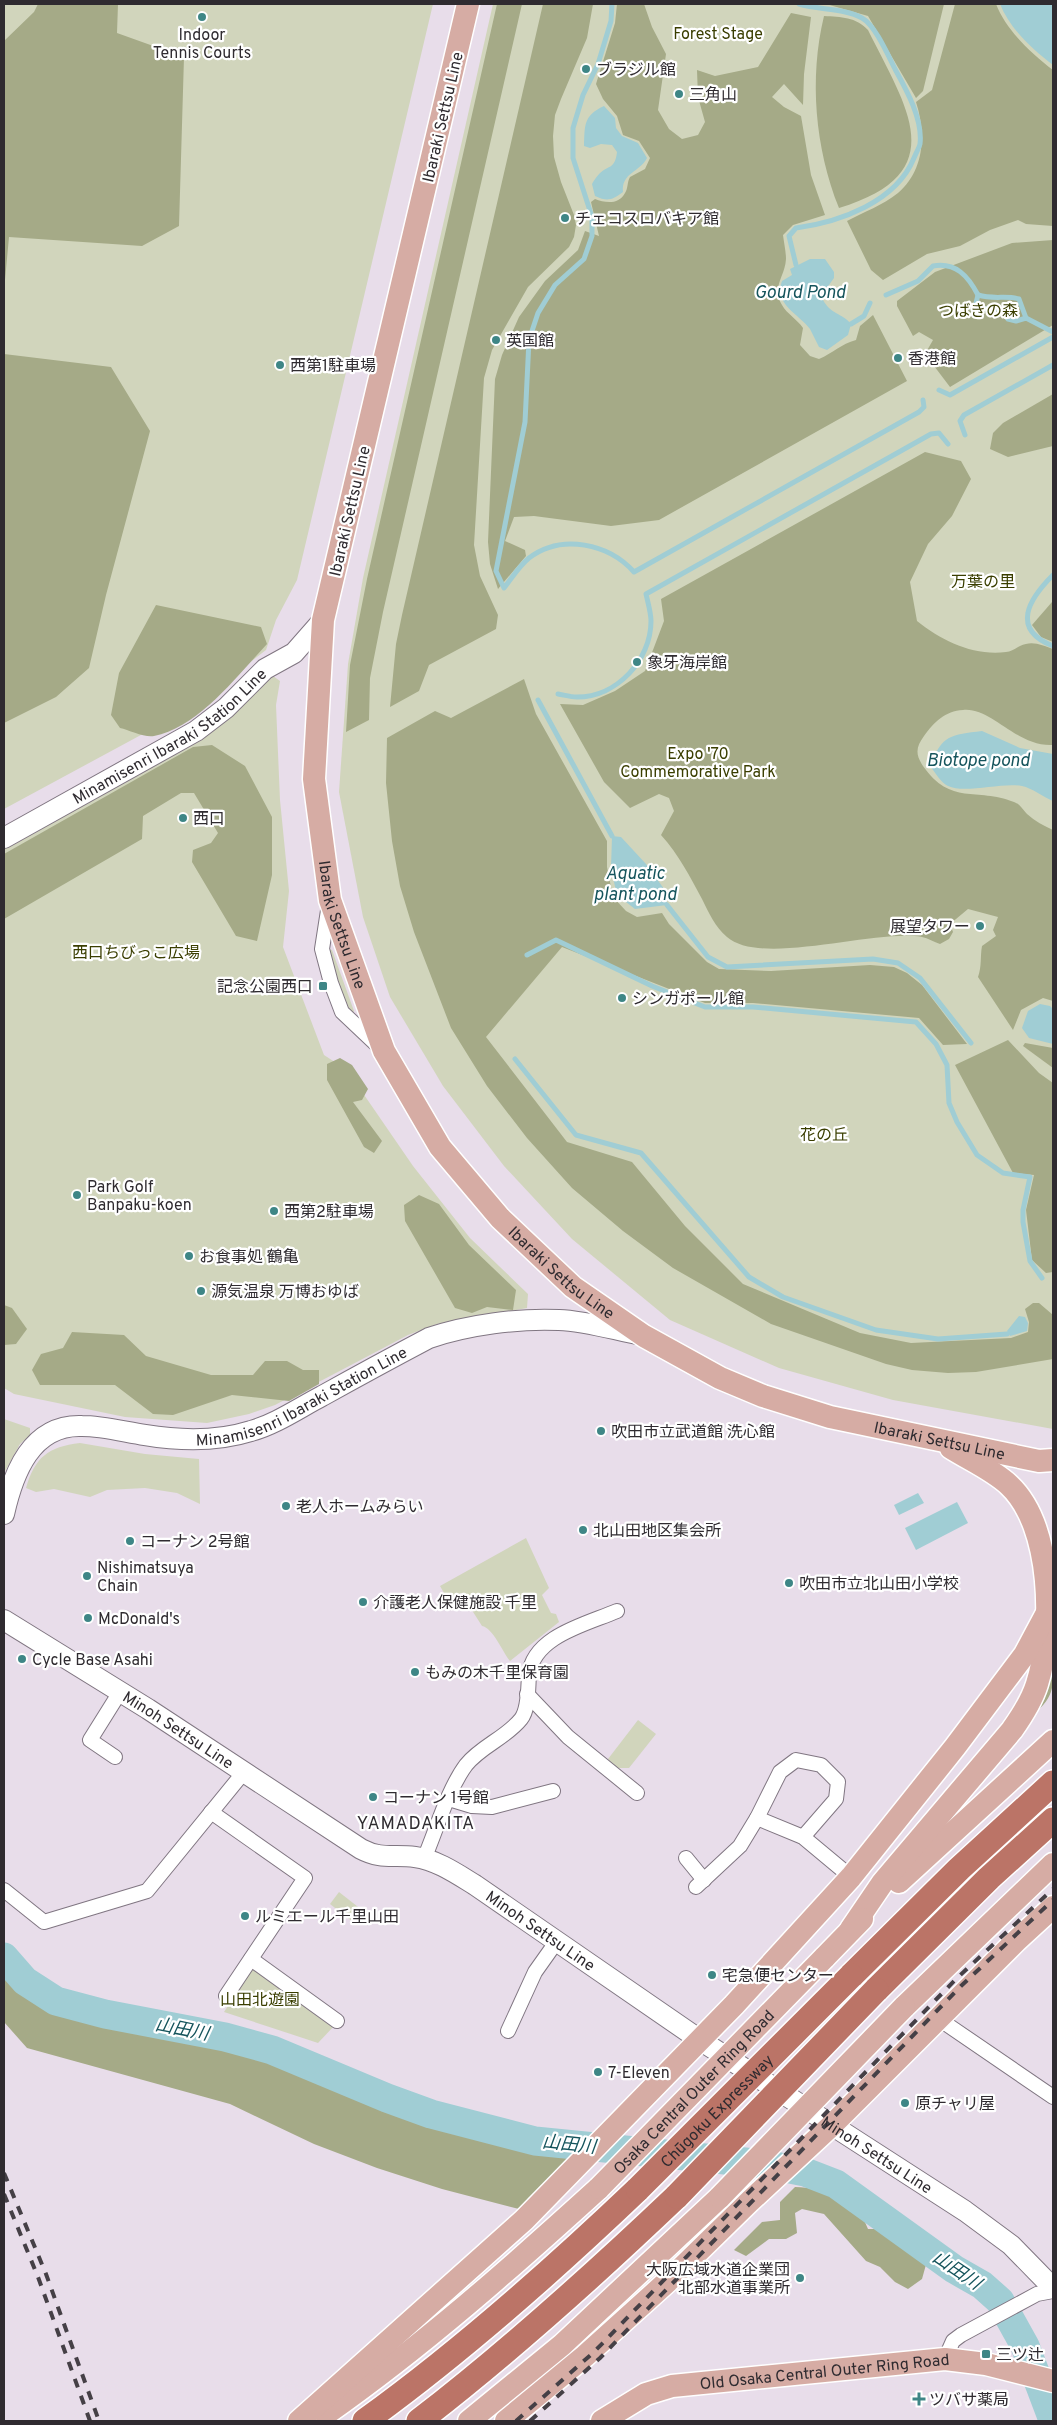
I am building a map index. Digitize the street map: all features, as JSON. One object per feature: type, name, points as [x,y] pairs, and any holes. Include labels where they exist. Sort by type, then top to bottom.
[{"type":"highway","name":"Chūgoku Expressway","points":[[365,2421],[519,2299],[638,2189],[959,1869],[1053,1783]]},
{"type":"highway","name":"Chūgoku Expressway","points":[[420,2421],[478,2376],[540,2322],[677,2196],[876,1990],[989,1878],[1053,1820]]},
{"type":"main road","name":"Ibaraki Settsu Line","points":[[468,4],[323,620],[314,779],[330,900],[384,1051],[440,1147],[500,1218],[573,1287],[644,1336],[720,1378],[763,1396],[830,1417],[1048,1463]]},
{"type":"main road","name":"Minamisenri Ibaraki Station Line","points":[[4,838],[196,731],[226,708],[265,669],[294,653],[323,620]]},
{"type":"main road","name":"Minamisenri Ibaraki Station Line","points":[[4,1514],[16,1471],[26,1454],[37,1442],[56,1430],[81,1425],[186,1440],[220,1438],[252,1431],[283,1417],[429,1338],[452,1330],[561,1320],[644,1336]]},
{"type":"main road","points":[[851,1929],[883,1882],[1004,1740],[1021,1717],[1040,1675],[1048,1611],[1044,1559],[1032,1518],[1008,1484],[938,1440]]},
{"type":"main road","points":[[299,2421],[456,2283],[571,2172],[700,2040],[851,1877],[1025,1654],[1048,1611]]},
{"type":"main road","name":"Minoh Settsu Line","points":[[4,1620],[120,1692],[367,1852],[384,1857],[411,1856],[424,1858],[461,1876],[700,2040],[985,2224],[1025,2258],[1053,2289]]},
{"type":"main road","name":"Osaka Central Outer Ring Road","points":[[315,2421],[365,2386],[457,2312],[529,2252],[600,2188],[851,1929],[973,1812],[1053,1741]]},
{"type":"main road","points":[[469,2421],[562,2345],[720,2197],[947,1964],[1053,1864]]},
{"type":"main road","points":[[947,1964],[1053,1881]]},
{"type":"main road","points":[[506,2421],[627,2319],[832,2125],[1016,1941],[1053,1907]]},
{"type":"main road","name":"Old Osaka Central Outer Ring Road","points":[[602,2421],[646,2394],[672,2386],[945,2358],[967,2360],[1019,2370],[1053,2380]]},
{"type":"street","points":[[424,1858],[449,1799],[466,1766],[479,1752],[508,1732],[523,1718],[530,1665],[544,1647],[563,1633],[617,1611]]},
{"type":"street","points":[[115,1757],[90,1740],[120,1692]]},
{"type":"street","points":[[527,1694],[568,1736],[637,1793]]},
{"type":"street","points":[[686,1858],[700,1883],[740,1846],[757,1818],[780,1772],[796,1760],[821,1765],[838,1782],[836,1799],[803,1837]]},
{"type":"street","points":[[4,1890],[44,1922],[146,1891],[244,1772]]},
{"type":"street","points":[[449,1799],[472,1806],[492,1807],[554,1792]]},
{"type":"street","points":[[211,1812],[305,1878],[226,1996]]},
{"type":"street","points":[[757,1818],[803,1837],[851,1877]]},
{"type":"street","points":[[508,2031],[535,1972],[557,1941]]},
{"type":"street","points":[[251,1959],[337,2021]]},
{"type":"street","points":[[939,2019],[1053,2097]]},
{"type":"street","points":[[945,2358],[953,2341],[1037,2294],[1053,2289]]},
{"type":"green space","points":[[4,4],[433,4],[297,580],[276,620],[266,650],[189,709],[4,809]]},
{"type":"green space","points":[[38,4],[118,4],[117,33],[184,57],[179,226],[142,246],[9,237],[4,291],[4,41],[34,12]]},
{"type":"green space","name":"Expo '70 Commemorative Park","points":[[493,4],[1053,4],[1053,1429],[893,1400],[779,1368],[670,1320],[572,1239],[504,1166],[443,1086],[390,997],[363,917],[339,792],[348,664],[363,578]]},
{"type":"green space","points":[[497,4],[522,4],[383,612],[370,678],[369,720],[346,732],[350,665],[367,579]]},
{"type":"green space","points":[[543,4],[593,4],[587,38],[555,115],[553,136],[554,157],[561,182],[574,215],[576,225],[574,237],[569,247],[528,287],[492,350],[484,378],[474,545],[480,576],[498,615],[496,629],[429,665],[419,691],[390,707],[396,644],[402,615]]},
{"type":"green space","points":[[617,4],[644,4],[652,27],[666,54],[658,110],[669,129],[682,139],[698,135],[705,122],[698,97],[697,70],[715,76],[758,67],[791,13],[811,17],[804,74],[803,105],[784,84],[772,97],[784,107],[801,116],[811,175],[825,215],[793,225],[783,235],[786,259],[778,287],[779,299],[784,308],[803,328],[800,345],[810,356],[819,359],[856,340],[860,326],[873,315],[907,381],[659,520],[611,526],[534,516],[514,517],[505,541],[525,550],[526,556],[498,589],[490,564],[488,542],[495,379],[502,355],[519,317],[545,281],[578,250],[585,231],[599,236],[591,202],[595,199],[607,202],[619,200],[626,191],[630,177],[645,169],[650,158],[639,141],[623,135],[617,116],[603,99],[596,84],[615,23]]},
{"type":"green space","points":[[826,4],[944,4],[923,91],[916,98],[868,16]]},
{"type":"green space","points":[[955,4],[996,4],[1000,14],[1013,32],[1036,56],[1053,70],[1053,226],[1026,224],[1018,220],[990,230],[960,246],[927,254],[883,280],[871,270],[847,221],[880,205],[898,193],[914,173],[921,150],[922,138],[916,102],[932,90]]},
{"type":"green space","points":[[824,16],[853,20],[868,30],[896,85],[906,111],[911,135],[909,157],[898,176],[875,193],[839,208],[824,161],[817,113],[817,64]]},
{"type":"green space","name":"つばきの森","points":[[1053,240],[1053,325],[950,387],[925,354],[933,340],[919,332],[913,336],[897,306],[897,301],[935,272],[1012,243]]},
{"type":"green space","points":[[4,354],[111,367],[150,431],[106,595],[89,668],[56,697],[4,723]]},
{"type":"green space","points":[[1053,394],[1053,446],[1008,457],[990,449],[993,433],[1003,423]]},
{"type":"green space","points":[[925,452],[961,461],[971,479],[952,516],[928,544],[910,582],[917,621],[947,641],[982,652],[1008,652],[1029,643],[1053,649],[1053,745],[1027,740],[984,714],[963,710],[945,715],[936,722],[921,740],[917,751],[923,766],[933,778],[944,786],[954,791],[1014,802],[1033,819],[1053,830],[1053,1001],[1043,998],[1021,1010],[1013,1030],[978,977],[982,946],[996,936],[993,930],[998,917],[968,909],[950,924],[953,932],[949,939],[940,944],[922,937],[901,936],[765,949],[743,945],[727,937],[710,915],[684,866],[661,835],[674,811],[669,798],[659,794],[630,808],[604,782],[560,704],[583,705],[615,691],[645,671],[664,621],[661,599]]},
{"type":"green space","points":[[1052,602],[1053,642],[1041,637],[1032,625]]},
{"type":"green space","points":[[156,605],[261,627],[267,644],[230,685],[201,712],[186,723],[170,731],[150,736],[120,728],[111,715],[119,673]]},
{"type":"green space","name":"西口ちびっこ広場","points":[[273,676],[280,681],[276,705],[280,800],[289,891],[283,947],[324,1055],[347,1070],[413,1166],[470,1238],[528,1294],[527,1308],[437,1324],[408,1335],[275,1405],[249,1414],[207,1423],[125,1417],[14,1394],[4,1388],[4,849],[177,748],[242,702]]},
{"type":"green space","points":[[524,679],[536,714],[607,841],[607,867],[613,897],[626,911],[637,917],[662,913],[669,924],[707,962],[719,969],[771,971],[870,965],[894,967],[907,973],[922,985],[967,1044],[943,1045],[919,1018],[753,1003],[705,1003],[562,947],[486,1037],[567,1142],[632,1162],[685,1226],[743,1284],[860,1333],[911,1343],[1011,1338],[1028,1332],[1029,1322],[1025,1309],[1033,1303],[1039,1303],[1053,1315],[1053,1359],[976,1372],[948,1373],[912,1370],[886,1364],[771,1324],[673,1268],[623,1231],[572,1188],[527,1138],[487,1086],[451,1028],[414,932],[400,886],[392,841],[386,783],[387,738],[435,711],[451,718]]},
{"type":"green space","points":[[212,745],[245,766],[272,817],[272,875],[257,941],[236,936],[192,862],[193,850],[211,843],[218,833],[194,793],[181,793],[143,816],[142,839],[4,919],[4,854],[193,747]]},
{"type":"green space","points":[[329,949],[332,950],[354,1011],[352,1014],[348,1013],[328,952]]},
{"type":"green space","points":[[1008,1040],[1039,1073],[1053,1083],[1053,1272],[1046,1273],[1032,1260],[1026,1210],[1034,1175],[1013,1173],[955,1065]]},
{"type":"green space","points":[[1025,1043],[1053,1048],[1053,1068],[1023,1046]]},
{"type":"green space","points":[[340,1058],[352,1065],[368,1089],[362,1100],[353,1102],[382,1141],[374,1153],[364,1147],[327,1080],[327,1064]]},
{"type":"green space","points":[[419,1195],[439,1204],[469,1245],[516,1290],[513,1310],[487,1307],[472,1313],[455,1308],[405,1221],[404,1205]]},
{"type":"green space","points":[[4,1305],[12,1308],[27,1329],[16,1344],[4,1345]]},
{"type":"green space","points":[[72,1332],[124,1335],[146,1356],[211,1375],[253,1375],[265,1361],[287,1361],[303,1370],[319,1370],[319,1384],[289,1401],[232,1395],[173,1415],[153,1414],[115,1385],[40,1385],[32,1370],[41,1354],[63,1348]]},
{"type":"green space","points":[[4,1419],[30,1428],[30,1435],[20,1444],[4,1473]]},
{"type":"green space","points":[[80,1443],[145,1454],[199,1459],[200,1504],[177,1493],[145,1488],[107,1490],[90,1497],[54,1489],[36,1492],[26,1488],[34,1468],[44,1455],[59,1447]]},
{"type":"green space","points":[[526,1538],[549,1588],[542,1595],[551,1613],[556,1614],[559,1622],[510,1661],[494,1635],[482,1626],[461,1593],[448,1600],[440,1586]]},
{"type":"green space","points":[[1053,1655],[1053,1682],[1050,1695],[1046,1702],[1032,1715]]},
{"type":"green space","points":[[638,1720],[656,1734],[629,1768],[616,1768],[608,1759]]},
{"type":"green space","points":[[339,1892],[362,1910],[353,1922],[330,1904]]},
{"type":"green space","name":"山田北遊園","points":[[254,1965],[335,2025],[318,2043],[224,2012]]},
{"type":"green space","points":[[4,1968],[34,1996],[71,2014],[239,2050],[269,2059],[410,2116],[510,2143],[574,2155],[519,2209],[442,2189],[377,2168],[314,2144],[230,2104],[27,2048],[4,2022]]},
{"type":"green space","points":[[795,2187],[817,2190],[838,2197],[856,2210],[868,2229],[891,2229],[904,2239],[905,2248],[927,2261],[922,2279],[908,2289],[895,2282],[880,2267],[866,2261],[824,2214],[802,2209],[795,2213],[797,2233],[786,2239],[769,2239],[746,2256],[734,2250],[762,2222],[780,2220],[780,2202]]},
{"type":"water","points":[[1000,4],[1053,4],[1053,65],[1022,38],[1004,13]]},
{"type":"water","points":[[604,106],[615,118],[616,128],[622,136],[638,143],[647,158],[625,181],[623,192],[607,199],[595,196],[592,184],[600,173],[613,164],[617,152],[612,145],[601,144],[590,148],[584,146],[586,122],[592,114]]},
{"type":"water","name":"Gourd Pond","points":[[810,259],[825,259],[834,272],[834,278],[821,296],[828,307],[851,324],[848,335],[827,350],[819,347],[810,329],[789,308],[781,296],[782,281],[792,275],[790,269]]},
{"type":"water","name":"Biotope pond","points":[[982,731],[1020,748],[1053,754],[1053,801],[1022,786],[1004,785],[964,789],[948,786],[943,782],[930,766],[943,742],[962,734]]},
{"type":"water","name":"Aquatic plant pond","points":[[612,836],[621,837],[646,864],[667,893],[667,905],[635,909],[617,895],[611,869]]},
{"type":"water","points":[[1040,1004],[1050,1006],[1053,1009],[1053,1044],[1029,1038],[1022,1028],[1028,1011]]},
{"type":"water","points":[[1019,1316],[1025,1317],[1028,1323],[1027,1331],[1010,1336],[1007,1331]]},
{"type":"water","points":[[918,1493],[924,1503],[899,1515],[894,1505]]},
{"type":"water","points":[[957,1502],[968,1523],[916,1550],[905,1528]]},
{"type":"waterway","points":[[612,4],[611,21],[598,64],[583,95],[573,128],[573,158],[592,217],[592,236],[584,259],[555,285],[538,313],[529,340],[525,422],[496,571],[504,588],[529,558],[542,550],[570,544],[584,545],[612,554],[634,572],[919,412],[924,407],[923,400]]},
{"type":"waterway","points":[[796,265],[789,236],[796,228],[848,215],[880,198],[894,187],[906,173],[920,146],[919,125],[909,95],[872,27],[862,18],[847,12],[799,4]]},
{"type":"waterway","points":[[886,295],[918,281],[933,266],[948,266],[955,268],[970,282],[978,295],[976,303],[982,309],[996,309],[1002,312],[1008,319],[1016,321],[1026,318],[1053,332]]},
{"type":"waterway","points":[[978,295],[1019,299],[1026,318]]},
{"type":"waterway","points":[[851,324],[864,316],[870,303]]},
{"type":"waterway","points":[[939,390],[950,395],[1053,337]]},
{"type":"waterway","points":[[965,435],[960,421],[964,415],[1053,365]]},
{"type":"waterway","points":[[558,694],[575,697],[592,695],[605,691],[629,674],[645,649],[649,635],[651,618],[646,594],[931,434],[939,433],[948,444]]},
{"type":"waterway","points":[[1053,575],[1037,594],[1028,613],[1031,631],[1040,639],[1053,646]]},
{"type":"waterway","points":[[538,700],[612,836]]},
{"type":"waterway","points":[[667,905],[708,957],[727,967],[873,959],[898,963],[920,978],[971,1043]]},
{"type":"waterway","points":[[527,955],[556,940],[652,986],[705,1007],[753,1007],[916,1022],[936,1044],[947,1065],[949,1103],[957,1122],[977,1155],[1003,1173],[1030,1177],[1023,1210],[1023,1222],[1030,1261],[1042,1278]]},
{"type":"waterway","points":[[515,1059],[576,1135],[641,1153],[749,1277],[783,1297],[876,1330],[938,1339],[1007,1334]]},
{"type":"waterway","name":"山田川","points":[[4,1957],[25,1981],[56,2001],[105,2014],[225,2037],[272,2050],[387,2098],[431,2114],[535,2141],[765,2164],[805,2172],[836,2184],[954,2269],[982,2285],[1000,2301],[1025,2346],[1053,2420]]},
{"type":"railway","points":[[516,2421],[594,2352],[956,1979],[1053,1889]]},
{"type":"railway","points":[[530,2421],[600,2358],[961,1986],[1053,1900]]},
{"type":"railway","points":[[4,2173],[46,2274],[99,2421]]},
{"type":"railway","points":[[4,2194],[38,2277],[90,2421]]},
{"type":"place","name":"Indoor Tennis Courts","points":[[202,17]]},
{"type":"place","name":"ブラジル館","points":[[586,69]]},
{"type":"place","name":"三角山","points":[[679,94]]},
{"type":"place","name":"チェコスロバキア館","points":[[565,218]]},
{"type":"place","name":"英国館","points":[[496,340]]},
{"type":"place","name":"香港館","points":[[898,358]]},
{"type":"place","name":"西第1駐車場","points":[[280,365]]},
{"type":"place","name":"象牙海岸館","points":[[637,662]]},
{"type":"place","name":"西口","points":[[183,818]]},
{"type":"place","name":"展望タワー","points":[[980,926]]},
{"type":"place","name":"記念公園西口","points":[[323,986]]},
{"type":"place","name":"シンガポール館","points":[[622,998]]},
{"type":"place","name":"Park Golf Banpaku-koen","points":[[77,1195]]},
{"type":"place","name":"西第2駐車場","points":[[274,1211]]},
{"type":"place","name":"お食事処 鶴亀","points":[[189,1256]]},
{"type":"place","name":"源気温泉 万博おゆば","points":[[201,1291]]},
{"type":"place","name":"吹田市立武道館 洗心館","points":[[601,1431]]},
{"type":"place","name":"老人ホームみらい","points":[[286,1506]]},
{"type":"place","name":"北山田地区集会所","points":[[583,1530]]},
{"type":"place","name":"コーナン 2号館","points":[[130,1541]]},
{"type":"place","name":"Nishimatsuya Chain","points":[[87,1576]]},
{"type":"place","name":"吹田市立北山田小学校","points":[[789,1583]]},
{"type":"place","name":"介護老人保健施設 千里","points":[[363,1602]]},
{"type":"place","name":"McDonald's","points":[[88,1618]]},
{"type":"place","name":"Cycle Base Asahi","points":[[22,1659]]},
{"type":"place","name":"もみの木千里保育園","points":[[415,1672]]},
{"type":"place","name":"コーナン 1号館","points":[[373,1797]]},
{"type":"place","name":"ルミエール千里山田","points":[[245,1916]]},
{"type":"place","name":"宅急便センター","points":[[712,1975]]},
{"type":"place","name":"7-Eleven","points":[[598,2072]]},
{"type":"place","name":"原チャリ屋","points":[[905,2103]]},
{"type":"place","name":"大阪広域水道企業団 北部水道事業所","points":[[800,2278]]},
{"type":"place","name":"三ツ辻","points":[[986,2354]]},
{"type":"place","name":"ツバサ薬局","points":[[919,2399]]},
{"type":"district","name":"YAMADAKITA","points":[[416,1823]]},
{"type":"park label","name":"Forest Stage","points":[[718,33]]},
{"type":"park label","name":"万葉の里","points":[[983,581]]},
{"type":"park label","name":"花の丘","points":[[824,1134]]}]
